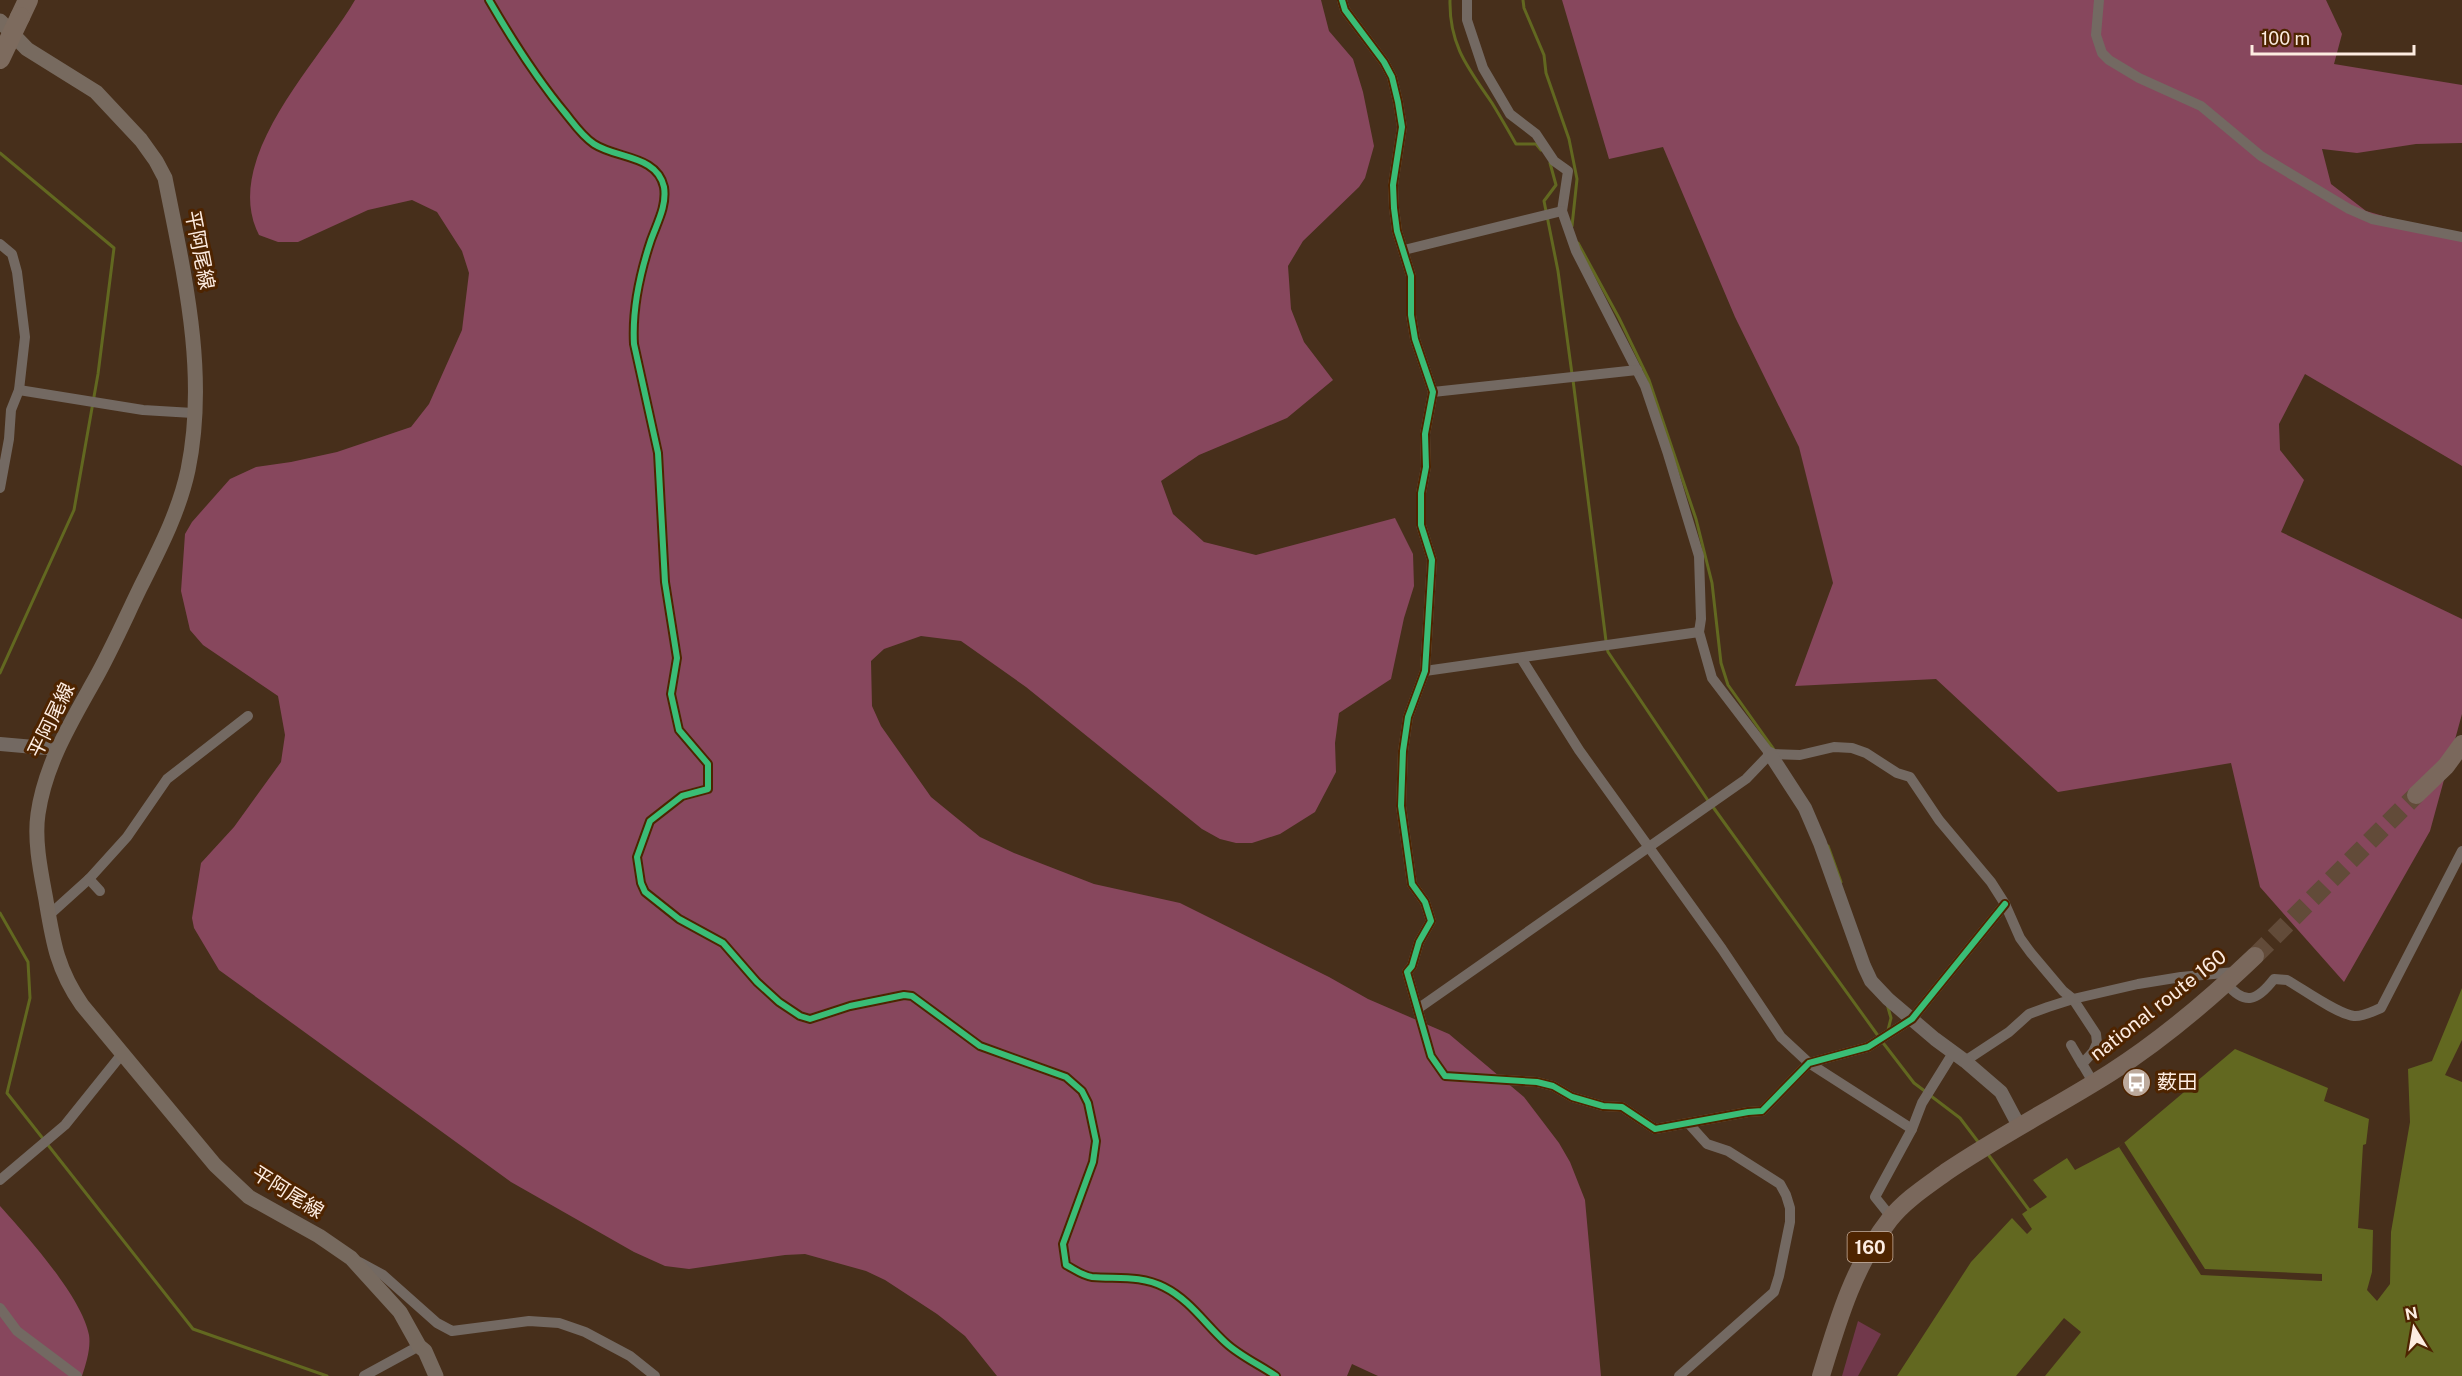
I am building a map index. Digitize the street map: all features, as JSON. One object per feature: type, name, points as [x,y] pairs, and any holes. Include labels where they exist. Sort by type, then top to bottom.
[{"type":"highway","points":[[0,41],[16,10]]},
{"type":"highway","points":[[0,59],[16,10]]},
{"type":"highway","points":[[2416,795],[2446,766],[2462,744]]},
{"type":"highway","name":"national route 160","points":[[1891,1217],[1909,1200],[1971,1155],[2093,1083],[2158,1039],[2255,956]]},
{"type":"highway","name":"160","points":[[1821,1376],[1841,1310],[1854,1278],[1869,1248],[1891,1217]]},
{"type":"main road","name":"平阿尾線","points":[[16,10],[27,49],[96,92],[141,140],[165,178],[192,326],[195,366],[193,440],[188,471],[169,528],[102,667],[57,748],[41,794],[37,817],[38,841],[55,956],[70,988],[215,1165],[249,1197],[319,1236],[351,1258],[400,1312],[436,1376]]},
{"type":"street","points":[[489,0],[540,82],[583,135],[594,144],[611,152],[652,165],[664,189],[662,212],[651,241],[637,292],[633,328],[634,344],[658,453],[665,582],[677,658],[671,694],[679,730],[708,764],[708,789],[682,796],[650,821],[637,857],[641,883],[645,892],[679,919],[723,943],[757,982],[779,1002],[800,1016],[810,1019],[850,1006],[904,995],[912,996],[980,1046],[1066,1077],[1082,1091],[1088,1103],[1096,1141],[1093,1162],[1063,1244],[1066,1265],[1089,1276],[1121,1276],[1145,1280],[1164,1287],[1182,1298],[1226,1343],[1276,1376]]},
{"type":"street","points":[[1342,0],[1345,10],[1384,62],[1392,77],[1402,127],[1393,185],[1394,208],[1397,231],[1411,276],[1411,315],[1415,339],[1433,392],[1425,434],[1426,467],[1420,493],[1421,525],[1432,560],[1425,671],[1408,717],[1403,750],[1401,795],[1403,835],[1412,884],[1425,902],[1431,921],[1419,942],[1412,966],[1407,972],[1431,1056],[1445,1076],[1538,1082],[1553,1086],[1582,1100],[1603,1106],[1622,1107],[1655,1129],[1689,1124],[1709,1118],[1762,1111],[1809,1063],[1868,1047],[1912,1018],[2005,904]]},
{"type":"street","points":[[1467,0],[1467,20],[1483,68],[1510,114],[1536,134],[1554,161],[1569,171],[1562,211],[1575,251],[1637,369],[1668,453],[1699,556],[1701,619],[1699,632],[1712,678],[1770,754],[1804,808],[1820,843],[1871,981],[2001,1092],[2019,1126]]},
{"type":"street","points":[[2099,0],[2096,36],[2102,53],[2109,60],[2139,78],[2201,105],[2261,156],[2349,209],[2372,219],[2462,237]]},
{"type":"street","points":[[1404,250],[1562,211]]},
{"type":"street","points":[[0,244],[12,254],[17,272],[25,337],[19,390],[11,410],[9,439],[0,488]]},
{"type":"street","points":[[1433,392],[1637,369]]},
{"type":"street","points":[[19,390],[143,410],[193,413]]},
{"type":"street","points":[[1425,671],[1699,632]]},
{"type":"street","points":[[1521,658],[1579,750],[1716,940],[1781,1037],[1809,1063],[1912,1129]]},
{"type":"street","points":[[48,916],[89,879],[127,837],[167,779],[248,716]]},
{"type":"street","points":[[0,744],[57,748]]},
{"type":"street","points":[[1419,1008],[1647,846],[1746,779],[1770,754],[1800,755],[1834,747],[1852,748],[1866,753],[1897,773],[1910,777],[1939,820],[1980,867],[2005,904],[2020,938],[2063,991],[2073,999],[2096,1034],[2097,1043],[2093,1052],[2082,1064],[2071,1045],[2093,1083]]},
{"type":"street","points":[[1891,1217],[1875,1197],[1939,1073],[1959,1057],[2009,1032],[2029,1014],[2073,999],[2181,977],[2232,977],[2235,994],[2245,999],[2265,991],[2274,979],[2280,978],[2332,1008],[2354,1016],[2368,1014],[2381,1008],[2462,851]]},
{"type":"street","points":[[89,879],[100,891]]},
{"type":"street","points":[[0,1180],[65,1125],[122,1054]]},
{"type":"street","points":[[1678,1376],[1773,1292],[1779,1276],[1790,1222],[1790,1208],[1780,1184],[1728,1151],[1707,1144],[1689,1124]]},
{"type":"street","points":[[351,1258],[383,1275],[437,1323],[452,1331],[529,1321],[559,1323],[585,1332],[630,1356],[655,1376]]},
{"type":"street","points":[[0,1308],[17,1331],[77,1376]]},
{"type":"street","points":[[364,1376],[422,1348]]},
{"type":"shaded area","points":[[355,0],[1321,0],[1329,31],[1353,59],[1363,92],[1374,146],[1365,178],[1359,187],[1303,241],[1288,266],[1291,309],[1304,342],[1333,380],[1287,418],[1199,455],[1161,481],[1173,514],[1204,542],[1256,555],[1395,518],[1413,554],[1414,586],[1404,618],[1391,679],[1339,713],[1335,743],[1336,772],[1315,812],[1280,834],[1252,843],[1236,843],[1220,839],[1202,829],[1026,687],[961,641],[921,636],[884,649],[871,661],[872,706],[881,726],[931,797],[980,837],[1014,853],[1094,884],[1180,903],[1329,977],[1368,999],[1449,1034],[1524,1097],[1559,1143],[1570,1162],[1585,1200],[1601,1376],[1378,1376],[1352,1364],[1347,1376],[997,1376],[965,1336],[937,1314],[885,1280],[866,1271],[805,1254],[689,1269],[665,1266],[634,1252],[511,1182],[219,970],[194,928],[192,918],[201,863],[234,827],[281,762],[285,735],[278,696],[203,645],[190,630],[181,591],[185,534],[192,522],[230,479],[256,467],[337,452],[411,427],[429,404],[462,330],[469,273],[462,251],[437,212],[412,200],[368,210],[298,242],[278,242],[259,235],[250,206],[252,175],[263,144],[279,112]]},
{"type":"shaded area","points":[[1562,0],[2326,0],[2342,34],[2334,64],[2462,85],[2462,143],[2416,144],[2357,153],[2322,149],[2331,184],[2366,211],[2462,239],[2462,466],[2305,374],[2279,424],[2280,450],[2304,480],[2281,532],[2462,619],[2462,714],[2430,831],[2344,982],[2260,887],[2231,763],[2058,792],[1936,679],[1795,686],[1833,583],[1799,447],[1735,317],[1663,147],[1609,159]]},
{"type":"shaded area","points":[[2462,988],[2462,1376],[1897,1376],[1971,1262],[2012,1218],[2027,1234],[2032,1229],[2022,1214],[2047,1197],[2033,1180],[2067,1158],[2075,1170],[2119,1147],[2235,1049],[2328,1088],[2324,1101],[2369,1119],[2366,1144],[2363,1145],[2358,1228],[2373,1230],[2372,1272],[2367,1290],[2377,1301],[2390,1284],[2391,1232],[2410,1122],[2408,1069],[2432,1061]]},
{"type":"shaded area","points":[[0,1206],[52,1267],[76,1303],[89,1335],[82,1376],[0,1376]]},
{"type":"shaded area","points":[[1858,1321],[1881,1334],[1858,1376],[1842,1376]]},
{"type":"pier","points":[[2462,1040],[2462,1082],[2445,1075]]},
{"type":"pier","points":[[2124,1142],[2205,1269],[2322,1274],[2322,1281],[2201,1275],[2119,1147]]},
{"type":"pier","points":[[2064,1318],[2081,1332],[2045,1376],[2016,1376]]},
{"type":"waterway","points":[[1450,0],[1453,30],[1468,67],[1516,144],[1536,144],[1541,150]]},
{"type":"waterway","points":[[1523,0],[1524,8],[1544,55],[1546,73],[1569,139],[1577,179],[1572,226]]},
{"type":"waterway","points":[[0,153],[114,248],[98,374],[74,510],[0,673]]},
{"type":"waterway","points":[[1550,163],[1556,185],[1544,201],[1558,271],[1572,374]]},
{"type":"waterway","points":[[1578,243],[1619,318],[1649,380],[1696,519],[1712,583],[1721,663],[1728,685],[1775,751]]},
{"type":"waterway","points":[[1573,380],[1606,641]]},
{"type":"waterway","points":[[1607,648],[1709,802]]},
{"type":"waterway","points":[[1713,807],[1884,1044],[1914,1083],[1926,1092]]},
{"type":"waterway","points":[[1828,846],[1841,882]]},
{"type":"waterway","points":[[0,913],[28,962],[30,998],[7,1093],[193,1329],[327,1376]]},
{"type":"waterway","points":[[1887,1004],[1891,1018],[1888,1030]]},
{"type":"waterway","points":[[1931,1096],[1960,1118],[1979,1143]]},
{"type":"waterway","points":[[1987,1153],[2029,1210]]},
{"type":"tunnel","points":[[2255,956],[2416,795]]},
{"type":"cycle path","points":[[489,0],[535,73],[582,134],[603,149],[645,163],[660,177],[664,187],[663,208],[640,278],[634,318],[634,344],[658,453],[665,582],[677,658],[671,694],[679,730],[708,764],[708,789],[682,796],[650,821],[637,857],[641,883],[645,892],[679,919],[723,943],[757,982],[779,1002],[800,1016],[810,1019],[850,1006],[904,995],[912,996],[980,1046],[1066,1077],[1082,1091],[1088,1103],[1096,1141],[1093,1162],[1063,1244],[1066,1265],[1092,1277],[1138,1279],[1164,1287],[1190,1305],[1232,1348],[1276,1376]]},
{"type":"cycle path","points":[[1342,0],[1345,10],[1384,62],[1392,77],[1398,102],[1402,127],[1393,185],[1394,208],[1397,231],[1411,276],[1411,315],[1415,339],[1433,392],[1425,434],[1426,467],[1421,493],[1421,525],[1432,560],[1425,671],[1408,717],[1403,751],[1401,806],[1412,884],[1425,902],[1431,921],[1419,942],[1412,966],[1407,972],[1431,1056],[1445,1076],[1537,1082],[1553,1086],[1572,1097],[1603,1106],[1622,1107],[1655,1129],[1762,1111],[1809,1063],[1868,1047],[1912,1019],[2005,904]]},
{"type":"place","name":"薮田","points":[[2136,1082]]}]
